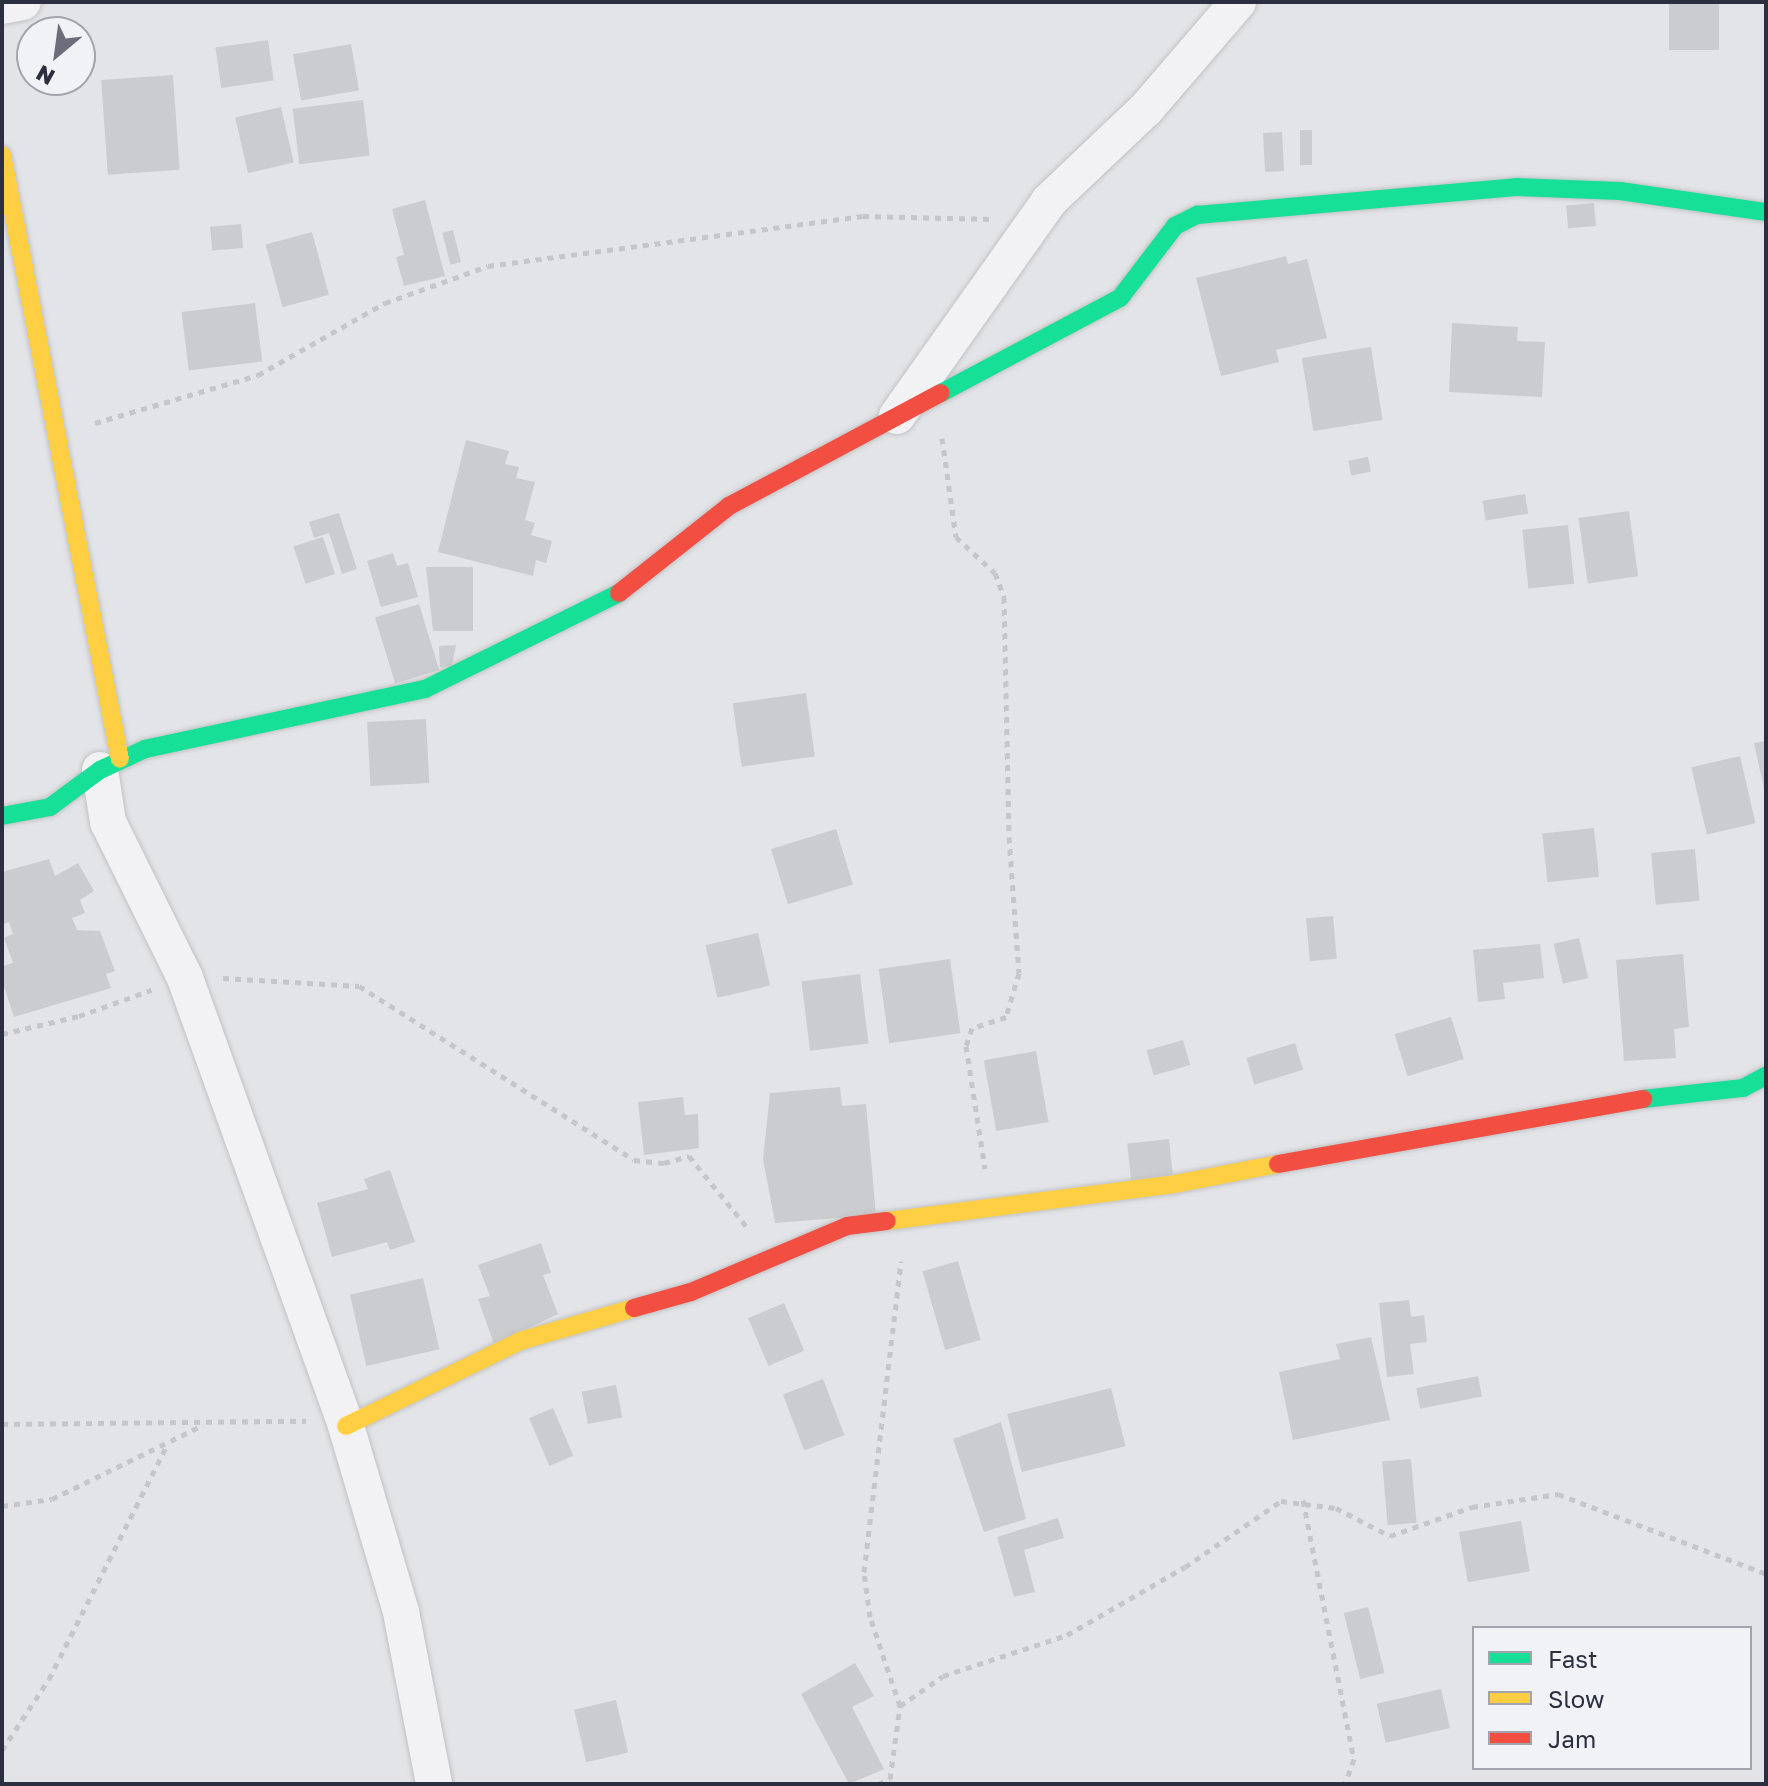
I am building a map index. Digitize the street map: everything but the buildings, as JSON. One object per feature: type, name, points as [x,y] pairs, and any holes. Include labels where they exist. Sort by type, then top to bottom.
[{"type":"street","points":[[2,6],[23,2]]},
{"type":"street","points":[[893,420],[1034,220],[1146,109],[1238,2]]},
{"type":"street","points":[[2,155],[57,434],[110,765],[108,822],[185,978],[346,1426],[401,1612],[434,1784]]},
{"type":"street","points":[[2,816],[50,807],[110,765],[239,726],[425,689],[602,606],[729,506],[1120,298],[1175,226],[1197,215],[1516,187],[1620,191],[1766,212]]},
{"type":"street","points":[[346,1426],[520,1341],[691,1292],[847,1226],[907,1215],[1175,1184],[1580,1106],[1743,1088],[1766,1076]]},
{"type":"path","points":[[57,434],[244,381],[385,303],[488,266],[863,216],[1034,220]]},
{"type":"path","points":[[937,396],[956,537],[995,573],[1004,597],[1009,837],[1019,973],[1006,1017],[972,1028],[966,1046],[985,1174],[1007,1203]]},
{"type":"path","points":[[2,1034],[79,1016],[185,978],[359,986],[634,1160],[664,1163],[689,1156],[747,1227],[782,1253]]},
{"type":"path","points":[[878,1784],[890,1779],[900,1706],[870,1617],[864,1572],[907,1215]]},
{"type":"path","points":[[2,1424],[204,1424],[249,1419],[346,1426]]},
{"type":"path","points":[[2,1506],[52,1499],[166,1447],[204,1424]]},
{"type":"path","points":[[2,1750],[49,1679],[166,1447]]},
{"type":"path","points":[[900,1706],[943,1676],[1067,1635],[1185,1567],[1257,1513],[1281,1501],[1303,1500],[1336,1508],[1390,1536],[1472,1507],[1558,1494],[1766,1574]]},
{"type":"path","points":[[1303,1500],[1354,1759],[1345,1784]]},
{"type":"traffic: fast","points":[[941,393],[1120,298],[1175,226],[1197,215],[1516,187],[1620,191],[1766,212]]},
{"type":"traffic: fast","points":[[2,816],[50,807],[100,770],[145,749],[425,689],[619,593]]},
{"type":"traffic: fast","points":[[1643,1099],[1743,1088],[1766,1076]]},
{"type":"traffic: slow","points":[[2,155],[120,759]]},
{"type":"traffic: slow","points":[[887,1221],[1175,1184],[1278,1164]]},
{"type":"traffic: slow","points":[[346,1426],[520,1341],[634,1308]]},
{"type":"traffic: jam","points":[[619,593],[729,506],[941,393]]},
{"type":"traffic: jam","points":[[1278,1164],[1643,1099]]},
{"type":"traffic: jam","points":[[634,1308],[691,1292],[847,1226],[887,1221]]}]
